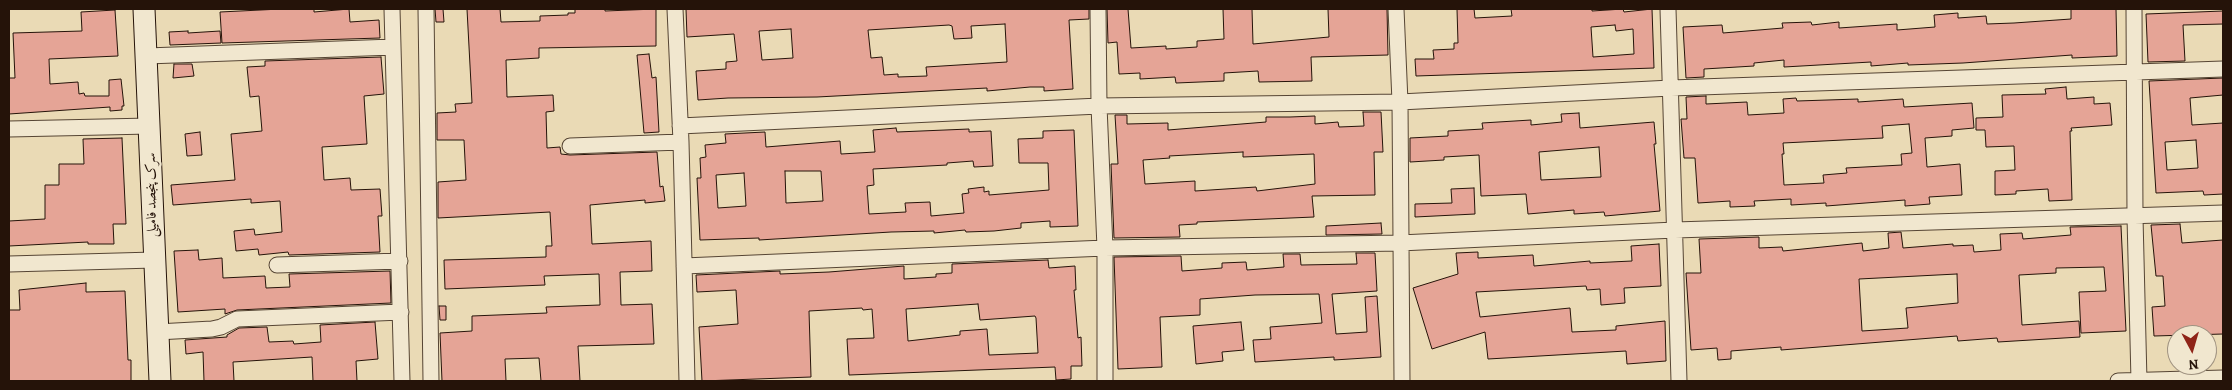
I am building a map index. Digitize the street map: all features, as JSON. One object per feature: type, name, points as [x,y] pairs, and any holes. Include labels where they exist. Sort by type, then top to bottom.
[{"type":"main road","name":"سرک پنجصد فامیلی","points":[[144,9],[160,381]]},
{"type":"street","points":[[392,9],[402,381]]},
{"type":"street","points":[[426,9],[431,381]]},
{"type":"street","points":[[675,9],[681,142],[687,381]]},
{"type":"street","points":[[1098,9],[1105,248],[1105,381]]},
{"type":"street","points":[[1396,9],[1400,102],[1402,381]]},
{"type":"street","points":[[1668,9],[1679,381]]},
{"type":"street","points":[[2134,9],[2135,217],[2139,381]]},
{"type":"street","points":[[147,56],[394,47]]},
{"type":"street","points":[[680,126],[1100,106],[1400,102],[1671,88],[2223,69]]},
{"type":"street","points":[[9,130],[150,126]]},
{"type":"street","points":[[570,146],[681,142]]},
{"type":"street","points":[[684,266],[1105,248],[1400,243],[1675,230],[2223,213]]},
{"type":"street","points":[[9,264],[154,260]]},
{"type":"street","points":[[277,265],[400,261]]},
{"type":"street","points":[[157,332],[221,328],[237,319],[401,312]]},
{"type":"street","points":[[2118,381],[2223,378]]},
{"type":"building","points":[[314,9],[314,12],[349,9],[350,22],[379,20],[380,38],[222,43],[220,12]]},
{"type":"building","points":[[435,9],[443,9],[444,22],[436,22]]},
{"type":"building","points":[[467,9],[500,9],[501,22],[540,21],[540,16],[568,15],[568,13],[575,13],[575,9],[605,9],[605,11],[656,9],[656,46],[539,48],[539,58],[506,60],[507,97],[553,95],[554,111],[546,112],[547,148],[560,147],[561,154],[570,155],[657,152],[660,187],[663,186],[665,201],[645,203],[645,200],[590,205],[592,244],[651,241],[652,271],[620,272],[621,305],[652,304],[654,344],[578,346],[580,381],[541,381],[539,358],[505,359],[506,381],[442,381],[440,333],[472,331],[472,316],[547,313],[546,307],[600,305],[599,274],[544,276],[545,285],[445,289],[444,260],[546,257],[546,246],[552,246],[550,212],[438,218],[438,182],[466,180],[464,140],[437,140],[437,113],[456,112],[455,104],[472,103]]},
{"type":"building","points":[[686,9],[1089,9],[1089,19],[1069,20],[1073,89],[1044,91],[1044,87],[1030,87],[987,91],[987,88],[817,97],[698,100],[696,71],[726,69],[726,62],[737,61],[734,34],[687,37]],"holes":[[[1005,24],[1007,62],[926,67],[927,76],[898,77],[898,74],[884,75],[882,57],[871,58],[868,30],[949,25],[952,26],[954,39],[972,38],[971,26]],[[791,29],[793,58],[762,60],[759,31]]]},
{"type":"building","points":[[1107,9],[1128,9],[1131,48],[1166,46],[1166,49],[1197,47],[1197,41],[1224,39],[1223,9],[1252,9],[1253,44],[1329,37],[1328,9],[1387,9],[1388,55],[1311,57],[1312,81],[1259,82],[1258,71],[1224,73],[1224,81],[1176,83],[1175,77],[1140,79],[1140,73],[1119,74],[1117,42],[1108,43]]},
{"type":"building","points":[[1457,9],[1474,9],[1475,18],[1512,16],[1511,9],[1592,9],[1592,11],[1623,9],[1624,12],[1652,9],[1654,68],[1416,76],[1415,59],[1434,59],[1433,50],[1454,49],[1454,43],[1458,43]],"holes":[[[1615,25],[1616,31],[1633,29],[1634,54],[1593,57],[1591,27]]]},
{"type":"building","points":[[2071,9],[2116,9],[2117,56],[2072,58],[2072,55],[1963,63],[1908,65],[1908,63],[1871,66],[1871,62],[1784,67],[1784,60],[1754,63],[1754,66],[1704,69],[1704,77],[1686,78],[1683,27],[1722,25],[1723,33],[1783,28],[1782,23],[1811,22],[1812,25],[1839,22],[1839,28],[1897,24],[1897,30],[1935,27],[1934,15],[1958,13],[1958,18],[1986,16],[1987,24],[2014,23],[2071,19]]},
{"type":"building","points":[[115,10],[118,56],[49,59],[50,84],[78,82],[79,94],[84,93],[85,96],[109,96],[109,80],[121,79],[124,106],[122,106],[122,110],[110,111],[110,107],[9,114],[9,78],[15,78],[13,33],[82,31],[81,12]]},
{"type":"building","points":[[2223,11],[2223,24],[2183,25],[2185,61],[2148,62],[2146,14]]},
{"type":"building","points":[[188,31],[188,33],[220,31],[221,43],[170,45],[169,32]]},
{"type":"building","points":[[649,54],[652,78],[656,77],[659,132],[644,133],[637,55]]},
{"type":"building","points":[[381,57],[384,94],[364,96],[367,144],[322,147],[324,180],[350,178],[351,190],[380,189],[382,216],[378,216],[380,252],[289,255],[288,252],[259,255],[258,249],[236,251],[234,231],[254,229],[255,235],[282,232],[280,201],[251,203],[251,199],[173,205],[171,185],[235,180],[231,134],[262,131],[259,96],[250,97],[247,67],[265,66],[265,61]]},
{"type":"building","points":[[174,64],[192,64],[194,76],[173,78]]},
{"type":"building","points":[[2223,78],[2223,95],[2190,98],[2192,125],[2223,123],[2223,194],[2204,195],[2203,191],[2156,193],[2149,81]],"holes":[[[2196,140],[2198,168],[2167,170],[2165,142]]]},
{"type":"building","points":[[2066,87],[2067,99],[2094,97],[2094,104],[2110,103],[2112,125],[2071,128],[2072,200],[2049,201],[2048,189],[2016,191],[2016,194],[1995,195],[1995,171],[2015,170],[2014,146],[1986,147],[1985,130],[1976,130],[1976,118],[2003,117],[2002,95],[2046,94],[2045,89]]},
{"type":"building","points":[[1706,96],[1706,104],[1747,102],[1748,115],[1784,113],[1783,99],[1796,98],[1797,101],[1858,99],[1858,102],[1903,99],[1904,107],[1972,103],[1974,128],[1952,130],[1952,136],[1925,138],[1927,167],[1960,164],[1962,195],[1929,197],[1930,204],[1905,206],[1905,200],[1826,206],[1826,203],[1791,205],[1791,199],[1754,201],[1755,206],[1730,207],[1730,201],[1698,203],[1695,158],[1684,158],[1681,119],[1687,119],[1686,97]],"holes":[[[1909,124],[1912,153],[1901,154],[1902,165],[1846,168],[1847,173],[1823,175],[1824,183],[1784,185],[1783,143],[1883,138],[1882,126]]]},
{"type":"building","points":[[1363,112],[1381,112],[1383,152],[1374,152],[1375,195],[1312,196],[1314,217],[1197,222],[1197,224],[1179,225],[1180,237],[1114,238],[1111,164],[1118,164],[1115,115],[1127,115],[1127,124],[1168,123],[1168,130],[1266,122],[1266,117],[1315,116],[1315,124],[1338,122],[1339,127],[1364,126]],"holes":[[[1243,152],[1243,157],[1314,154],[1315,184],[1257,191],[1256,187],[1195,191],[1195,181],[1145,184],[1143,160],[1170,158],[1169,156]]]},
{"type":"building","points":[[1579,113],[1580,128],[1654,122],[1660,211],[1605,216],[1604,212],[1574,214],[1574,210],[1528,214],[1526,194],[1481,196],[1479,155],[1444,157],[1444,160],[1410,162],[1410,138],[1448,136],[1448,131],[1483,129],[1482,123],[1531,120],[1531,125],[1562,122],[1561,114]],"holes":[[[1599,147],[1601,177],[1541,180],[1539,152]]]},
{"type":"building","points":[[896,128],[897,132],[969,129],[969,132],[991,131],[993,166],[974,167],[973,161],[947,163],[947,165],[873,169],[874,185],[867,186],[869,214],[906,212],[905,203],[930,202],[931,216],[964,213],[962,194],[969,193],[968,189],[984,187],[984,192],[989,191],[989,195],[1049,190],[1048,163],[1019,163],[1018,139],[1043,138],[1043,131],[1074,130],[1078,226],[1050,227],[1050,221],[1021,223],[1021,228],[994,231],[891,232],[759,240],[759,238],[700,240],[697,178],[701,178],[700,158],[706,157],[705,145],[726,143],[725,134],[765,132],[766,147],[840,141],[841,154],[875,152],[873,130]],"holes":[[[785,171],[821,171],[823,201],[786,203]],[[744,173],[746,206],[718,208],[716,175]]]},
{"type":"building","points":[[200,132],[202,155],[187,156],[185,134]]},
{"type":"building","points":[[122,138],[126,224],[113,224],[114,244],[88,244],[88,242],[9,246],[9,221],[45,219],[45,185],[59,185],[59,164],[84,164],[83,139]]},
{"type":"building","points":[[1474,188],[1475,214],[1415,217],[1415,204],[1452,203],[1451,189]]},
{"type":"building","points":[[1381,223],[1382,234],[1326,235],[1326,226]]},
{"type":"building","points":[[2180,224],[2182,243],[2223,240],[2223,334],[2217,334],[2217,325],[2167,325],[2167,336],[2154,336],[2152,307],[2165,306],[2163,276],[2156,276],[2151,225]]},
{"type":"building","points":[[2121,226],[2126,331],[2081,333],[2079,292],[2106,291],[2104,267],[2056,268],[2056,273],[2019,275],[2022,325],[2079,321],[2080,337],[1998,342],[1997,338],[1958,341],[1957,336],[1781,350],[1781,347],[1731,351],[1731,359],[1718,360],[1717,348],[1691,350],[1686,273],[1701,273],[1699,239],[1759,237],[1759,248],[1782,247],[1783,251],[1862,243],[1863,251],[1889,248],[1888,233],[1901,232],[1903,248],[1953,244],[1953,246],[1973,245],[1974,252],[2001,250],[2000,234],[2022,233],[2023,239],[2071,235],[2070,227]],"holes":[[[1957,274],[1958,303],[1906,308],[1908,328],[1862,331],[1859,279]]]},
{"type":"building","points":[[1659,244],[1661,286],[1624,288],[1625,303],[1601,305],[1600,289],[1587,290],[1586,286],[1476,292],[1480,317],[1570,308],[1572,332],[1616,330],[1616,326],[1665,321],[1666,361],[1627,364],[1626,351],[1488,359],[1485,332],[1432,349],[1413,288],[1458,274],[1456,253],[1478,252],[1478,258],[1533,255],[1534,266],[1590,261],[1590,263],[1632,261],[1631,246]]},
{"type":"building","points":[[198,250],[199,260],[222,258],[223,278],[265,276],[266,288],[290,287],[289,274],[390,271],[391,303],[237,310],[225,314],[225,309],[178,312],[174,251]]},
{"type":"building","points":[[1356,253],[1375,253],[1377,291],[1332,294],[1336,334],[1367,332],[1365,297],[1377,296],[1381,357],[1334,360],[1334,357],[1255,362],[1253,340],[1271,339],[1270,327],[1322,323],[1319,294],[1255,295],[1200,299],[1200,315],[1160,317],[1162,367],[1118,369],[1114,257],[1181,256],[1182,271],[1222,268],[1222,263],[1246,262],[1247,270],[1284,267],[1283,254],[1300,254],[1301,265],[1357,264]]},
{"type":"building","points":[[1048,260],[1049,268],[1075,266],[1076,290],[1074,290],[1078,338],[1081,337],[1082,366],[1071,366],[1071,379],[1056,380],[1055,367],[849,375],[847,339],[874,338],[872,309],[863,310],[862,308],[809,311],[811,377],[702,381],[699,327],[738,324],[736,290],[697,292],[696,275],[780,271],[780,274],[829,272],[904,266],[904,279],[936,277],[936,274],[952,273],[952,264]],"holes":[[[978,304],[980,320],[1035,316],[1038,353],[989,355],[987,329],[960,331],[960,335],[908,341],[906,309]]]},
{"type":"building","points":[[86,283],[86,292],[125,291],[128,360],[131,360],[131,381],[9,381],[9,310],[20,310],[19,290]]},
{"type":"building","points":[[439,306],[446,306],[446,320],[440,320]]},
{"type":"building","points":[[375,322],[378,359],[356,361],[357,381],[313,381],[312,357],[233,362],[234,381],[204,381],[203,352],[186,354],[185,340],[227,337],[227,335],[239,328],[267,327],[269,342],[293,341],[294,344],[321,342],[320,325]]},
{"type":"building","points":[[1241,322],[1244,350],[1222,352],[1223,361],[1196,364],[1193,326]]}]
